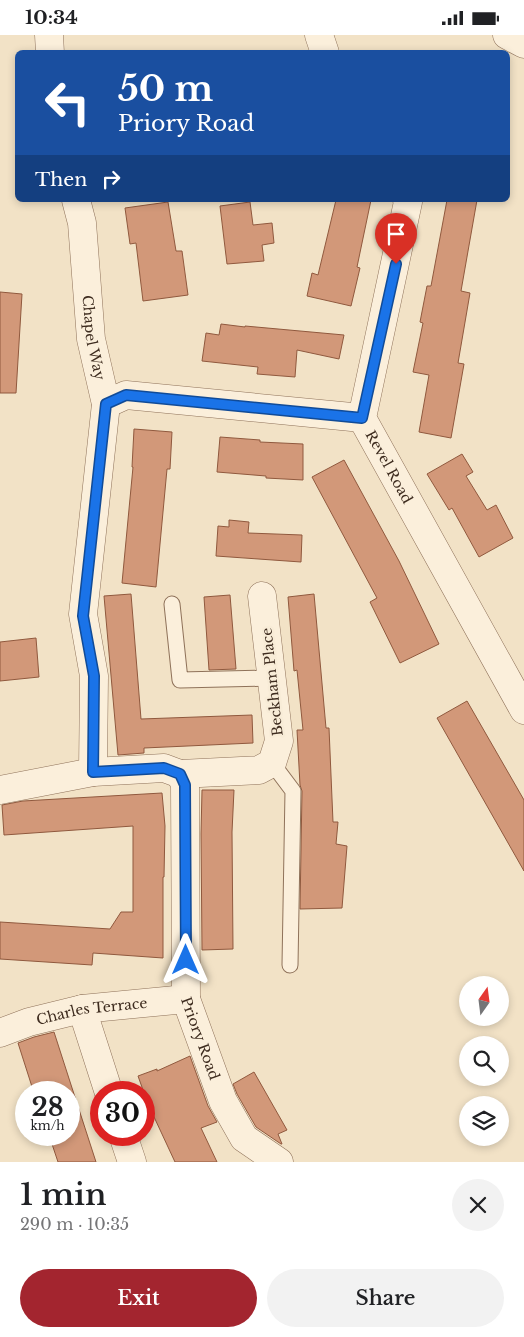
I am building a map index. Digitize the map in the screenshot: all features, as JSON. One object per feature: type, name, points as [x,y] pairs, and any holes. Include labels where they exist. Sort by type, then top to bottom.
[{"type":"street","points":[[49,35],[50,50]]},
{"type":"street","points":[[319,35],[324,50]]},
{"type":"street","points":[[507,35],[524,44]]},
{"type":"street","name":"Chapel Way","points":[[77,202],[82,223],[91,339],[106,404],[83,616],[94,676],[93,772]]},
{"type":"street","name":"Revel Road","points":[[407,202],[362,418],[524,710]]},
{"type":"street","points":[[106,404],[126,395],[362,418]]},
{"type":"street","name":"Beckham Place","points":[[262,596],[279,741],[272,763]]},
{"type":"street","points":[[0,790],[93,772],[164,768],[180,774],[259,770],[272,763]]},
{"type":"street","name":"Priory Road","points":[[180,774],[185,785],[186,999],[223,1101],[244,1138],[279,1162]]},
{"type":"street","name":"Charles Terrace","points":[[0,1033],[29,1022],[82,1009],[186,999]]},
{"type":"street","points":[[82,1009],[106,1081]]},
{"type":"street","points":[[127,1146],[132,1162]]},
{"type":"lane","points":[[172,604],[180,680],[272,679]]},
{"type":"lane","points":[[272,763],[293,791],[290,965]]},
{"type":"building","points":[[168,202],[176,251],[182,251],[188,295],[143,301],[136,243],[130,244],[125,208]]},
{"type":"building","points":[[250,202],[253,225],[272,223],[274,243],[262,245],[264,261],[227,264],[220,206]]},
{"type":"building","points":[[336,202],[371,202],[357,267],[360,268],[351,306],[307,296],[312,273],[318,275]]},
{"type":"building","points":[[447,202],[477,202],[461,291],[470,293],[458,363],[464,364],[451,438],[419,432],[429,375],[413,372],[423,323],[420,322],[427,286],[431,286]]},
{"type":"building","points":[[0,292],[22,294],[16,393],[0,393]]},
{"type":"building","points":[[221,324],[344,335],[339,359],[297,350],[295,377],[257,374],[258,367],[202,361],[206,333],[219,335]]},
{"type":"building","points":[[134,429],[172,432],[170,469],[167,469],[156,587],[122,583],[133,467]]},
{"type":"building","points":[[220,437],[260,440],[260,442],[303,444],[303,480],[217,472]]},
{"type":"building","points":[[462,454],[473,472],[466,476],[487,510],[496,505],[513,538],[479,557],[452,508],[449,510],[427,474]]},
{"type":"building","points":[[344,460],[399,561],[439,644],[400,663],[370,602],[377,598],[312,477]]},
{"type":"building","points":[[229,520],[249,522],[248,533],[302,535],[301,562],[216,556],[218,526],[229,527]]},
{"type":"building","points":[[131,594],[141,719],[252,715],[253,743],[144,748],[144,753],[118,755],[104,596]]},
{"type":"building","points":[[314,594],[326,728],[329,728],[333,822],[338,822],[336,844],[347,846],[342,908],[300,909],[302,791],[300,785],[297,730],[303,730],[297,670],[294,671],[288,597]]},
{"type":"building","points":[[230,595],[236,669],[209,670],[204,597]]},
{"type":"building","points":[[36,638],[39,677],[0,681],[0,642]]},
{"type":"building","points":[[467,701],[524,800],[524,871],[437,718]]},
{"type":"building","points":[[202,790],[234,790],[232,832],[233,949],[202,950]]},
{"type":"building","points":[[162,793],[165,826],[163,958],[93,953],[92,965],[0,959],[0,922],[110,929],[121,912],[133,912],[133,826],[4,835],[2,805],[23,801]]},
{"type":"building","points":[[54,1032],[70,1081],[30,1081],[18,1043]]},
{"type":"building","points":[[190,1056],[208,1106],[217,1122],[201,1128],[217,1162],[175,1162],[155,1119],[155,1081],[140,1081],[138,1076],[157,1069],[157,1071]]},
{"type":"building","points":[[254,1072],[287,1130],[278,1134],[282,1144],[256,1127],[233,1084]]},
{"type":"building","points":[[80,1112],[96,1162],[58,1162],[53,1146],[80,1146]]},
{"type":"route","points":[[186,960],[185,785],[180,774],[164,768],[93,772],[94,676],[83,616],[106,404],[126,395],[362,418],[396,264]]}]
